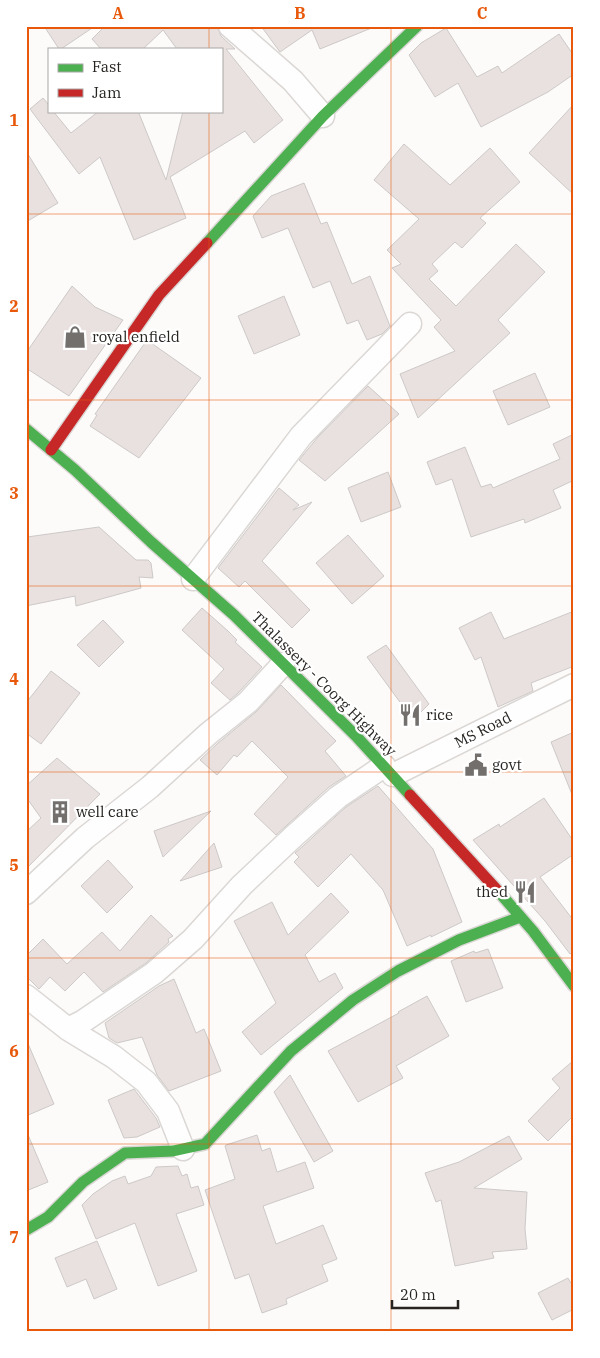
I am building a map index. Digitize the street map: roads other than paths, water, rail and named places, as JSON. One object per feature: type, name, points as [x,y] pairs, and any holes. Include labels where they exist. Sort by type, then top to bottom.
[{"type":"street","points":[[230,26],[293,81],[323,116]]},
{"type":"street","points":[[51,450],[160,295],[323,116],[417,26]]},
{"type":"street","points":[[193,579],[301,436],[410,324]]},
{"type":"street","name":"Thalassery - Coorg Highway","points":[[26,429],[234,615],[356,736],[520,917],[566,963],[574,986]]},
{"type":"street","points":[[26,893],[85,838],[150,787],[208,734],[248,702],[283,664]]},
{"type":"street","name":"MS Road","points":[[68,1029],[82,1022],[154,973],[193,940],[242,885],[338,797],[388,771],[574,685]]},
{"type":"street","points":[[26,1230],[48,1217],[83,1182],[124,1153],[173,1151],[205,1144],[291,1052],[353,1000],[398,971],[459,940],[520,917]]},
{"type":"street","points":[[26,996],[68,1029],[114,1057],[146,1082],[168,1111],[183,1149]]},
{"type":"place","name":"royal enfield","points":[[75,337]]},
{"type":"place","name":"rice","points":[[410,715]]},
{"type":"place","name":"govt","points":[[476,765]]},
{"type":"place","name":"well care","points":[[60,812]]},
{"type":"place","name":"thed","points":[[525,892]]}]
